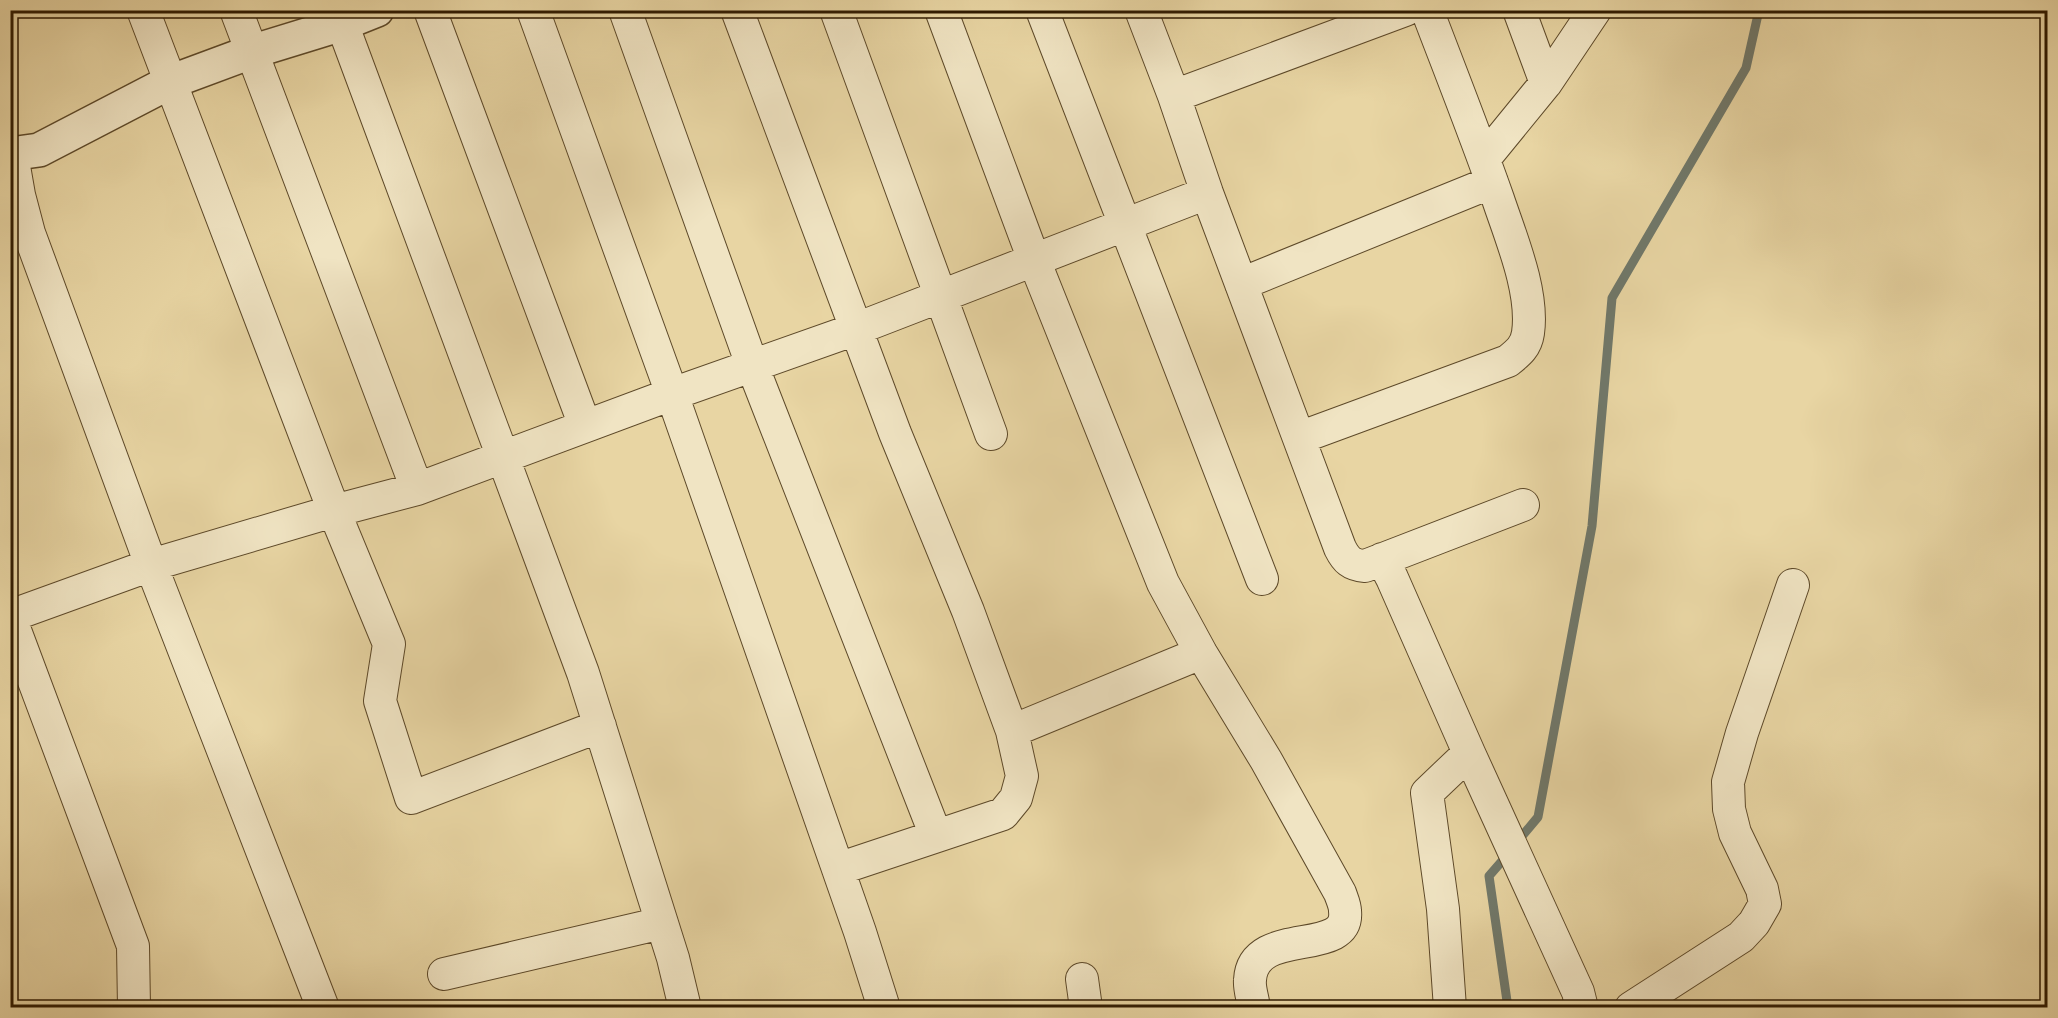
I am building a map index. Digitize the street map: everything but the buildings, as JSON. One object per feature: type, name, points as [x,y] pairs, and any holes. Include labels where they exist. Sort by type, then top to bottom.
[{"type":"street","points":[[144,10],[334,511],[388,644],[380,701],[411,798],[600,726]]},
{"type":"street","points":[[236,10],[417,489]]},
{"type":"street","points":[[323,1008],[151,565],[29,233],[11,154],[39,150],[170,82],[340,17],[377,10]]},
{"type":"street","points":[[430,10],[585,426]]},
{"type":"street","points":[[532,10],[672,393],[838,869],[884,1008]]},
{"type":"street","points":[[625,10],[752,365],[936,836]]},
{"type":"street","points":[[737,10],[895,433],[968,611],[1012,731],[1022,776],[1016,798],[1003,814],[838,869]]},
{"type":"street","points":[[836,10],[991,434]]},
{"type":"street","points":[[941,10],[1034,260],[1163,583],[1340,893],[1346,912],[1342,926],[1332,937],[1278,946],[1263,954],[1254,965],[1250,980],[1254,1008]]},
{"type":"street","points":[[1042,10],[1262,579]]},
{"type":"street","points":[[1141,10],[1174,96],[1207,193],[1346,559],[1356,565],[1365,566],[1523,504]]},
{"type":"street","points":[[1174,96],[1405,10]]},
{"type":"street","points":[[1299,438],[1508,362],[1522,351],[1528,333],[1527,297],[1515,248],[1427,10]]},
{"type":"street","points":[[1519,10],[1546,83]]},
{"type":"street","points":[[1241,284],[1488,170],[1595,10]]},
{"type":"street","points":[[340,17],[584,673],[686,1008]]},
{"type":"street","points":[[134,1008],[133,946],[10,616],[151,565],[417,489],[672,393],[856,329],[1207,193]]},
{"type":"street","points":[[1382,559],[1580,1000]]},
{"type":"street","points":[[1631,1008],[1741,937],[1754,923],[1764,904],[1762,889],[1735,833],[1729,809],[1728,782],[1742,733],[1793,585]]},
{"type":"street","points":[[1012,731],[1201,653]]},
{"type":"street","points":[[1450,1008],[1443,909],[1427,793],[1469,753]]},
{"type":"street","points":[[444,974],[662,923]]},
{"type":"waterway","points":[[1517,842],[1538,817],[1592,526],[1612,298],[1746,68],[1759,10]]},
{"type":"waterway","points":[[1508,1008],[1489,876],[1509,853]]}]
